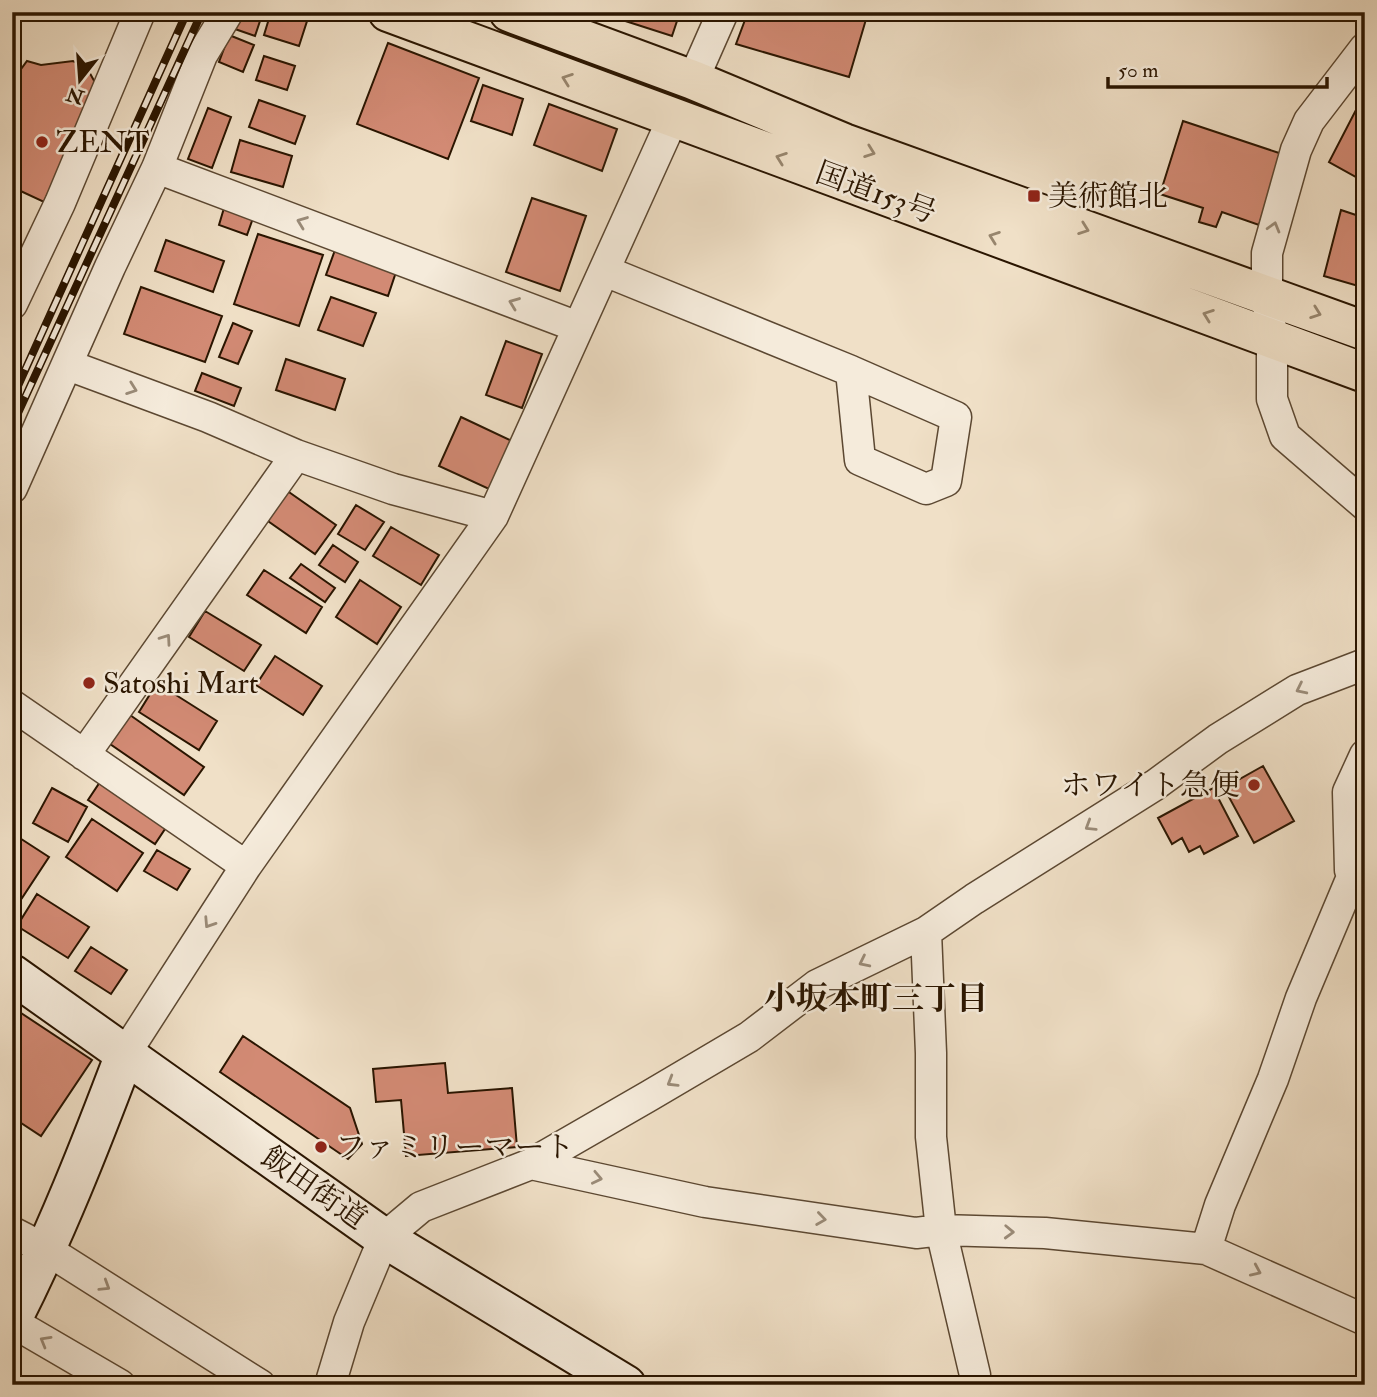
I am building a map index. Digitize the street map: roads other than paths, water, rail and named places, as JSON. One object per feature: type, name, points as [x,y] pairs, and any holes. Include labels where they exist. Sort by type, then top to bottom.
[{"type":"highway","name":"国道153号","points":[[388,12],[1365,373]]},
{"type":"highway","name":"国道153号","points":[[509,12],[693,80],[844,142],[1365,331]]},
{"type":"main road","name":"飯田街道","points":[[12,974],[384,1238],[626,1385]]},
{"type":"main road","points":[[12,1321],[47,1250],[78,1177],[125,1054]]},
{"type":"street","points":[[12,304],[60,203],[141,12]]},
{"type":"street","points":[[12,488],[157,168],[202,55],[228,12]]},
{"type":"street","points":[[693,80],[723,12]]},
{"type":"street","points":[[1365,48],[1309,121],[1296,150],[1266,253],[1266,295],[1272,339],[1272,399],[1285,436],[1365,505]]},
{"type":"street","points":[[125,1054],[246,866],[493,516],[673,118]]},
{"type":"street","points":[[157,168],[578,327]]},
{"type":"street","points":[[605,271],[851,371]]},
{"type":"street","points":[[68,365],[208,417],[296,455],[393,489],[493,516]]},
{"type":"street","points":[[84,755],[296,455]]},
{"type":"street","points":[[330,1385],[349,1322],[384,1238],[421,1207],[531,1164],[749,1037],[817,985],[926,932],[1155,785],[1218,739],[1297,690],[1365,664]]},
{"type":"street","points":[[12,705],[246,866]]},
{"type":"street","points":[[1206,1248],[1220,1205],[1273,1079],[1301,998],[1358,881],[1350,870],[1348,792],[1365,755]]},
{"type":"street","points":[[926,932],[931,1137],[941,1230],[975,1375],[975,1385]]},
{"type":"street","points":[[531,1164],[705,1202],[916,1233],[941,1230],[1045,1233],[1206,1248],[1365,1320]]},
{"type":"street","points":[[12,1232],[47,1250],[260,1385]]},
{"type":"street","points":[[12,1321],[120,1385]]},
{"type":"railway","points":[[12,399],[187,12]]},
{"type":"railway","points":[[12,426],[202,12]]},
{"type":"place","name":"ZENT","points":[[42,142]]},
{"type":"place","name":"美術館北","points":[[1034,196]]},
{"type":"place","name":"Satoshi Mart","points":[[89,683]]},
{"type":"place","name":"ホワイト急便","points":[[1254,785]]},
{"type":"place","name":"ファミリーマート","points":[[321,1147]]},
{"type":"district","name":"小坂本町三丁目","points":[[876,999]]}]
